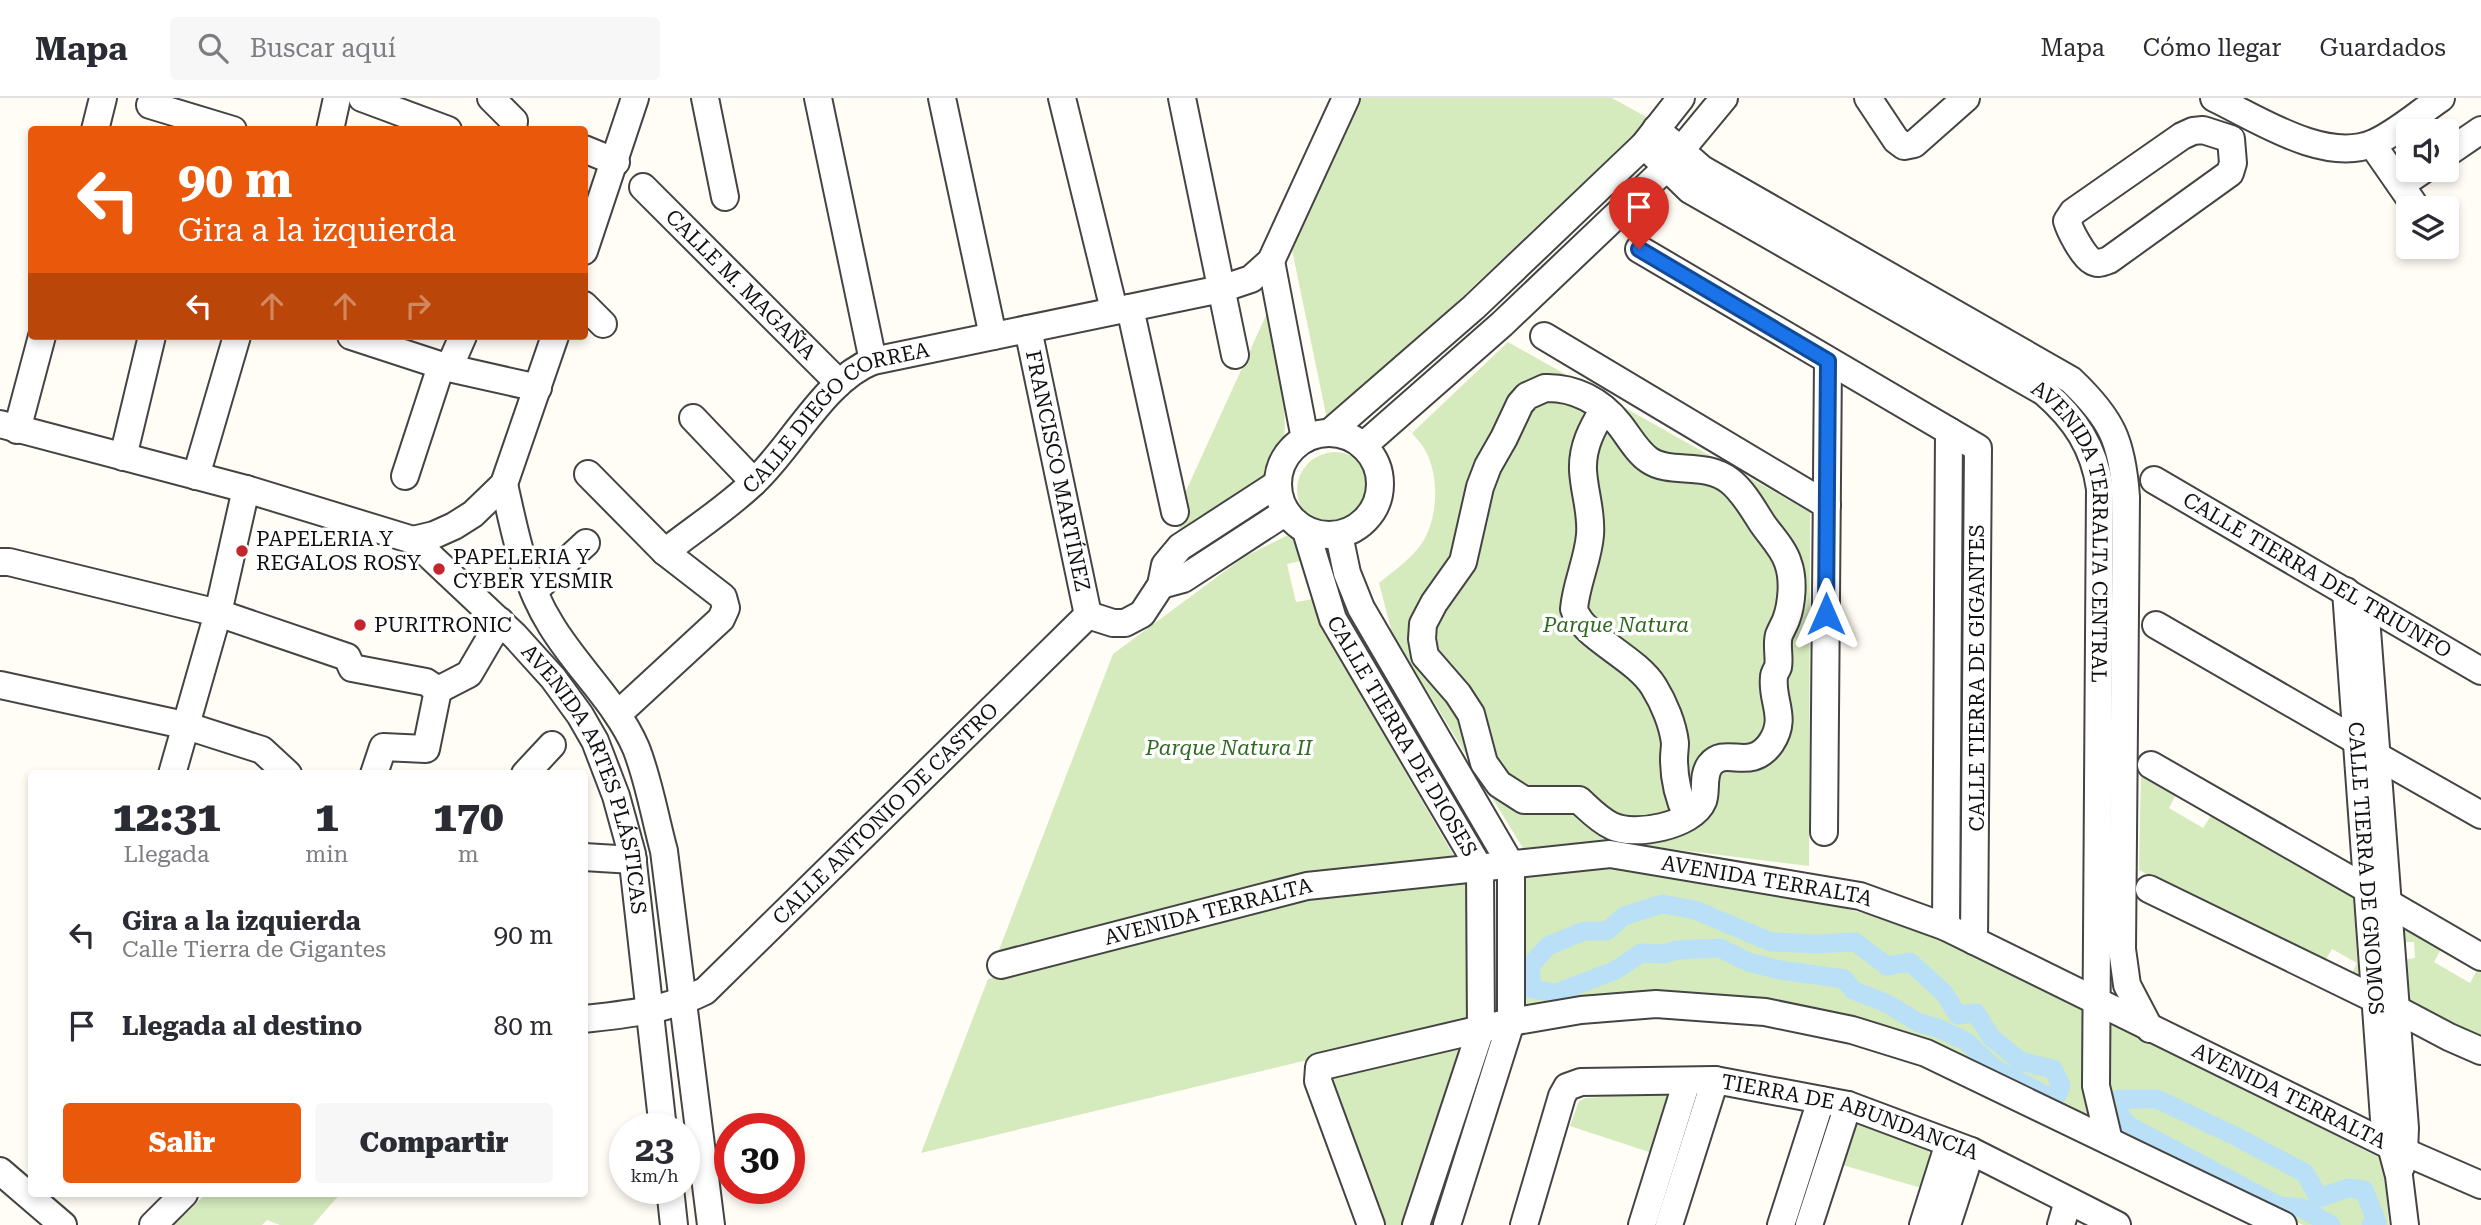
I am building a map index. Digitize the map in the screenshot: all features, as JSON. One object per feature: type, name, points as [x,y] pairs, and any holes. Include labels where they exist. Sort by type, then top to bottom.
[{"type":"street","points":[[96,126],[103,98]]},
{"type":"street","points":[[331,126],[337,98]]},
{"type":"street","points":[[362,98],[437,126]]},
{"type":"street","points":[[491,98],[520,126]]},
{"type":"street","points":[[588,240],[635,98]]},
{"type":"street","points":[[705,98],[725,197]]},
{"type":"street","points":[[818,98],[873,361]]},
{"type":"street","points":[[942,98],[993,336]]},
{"type":"street","points":[[1062,98],[1122,309],[1175,512]]},
{"type":"street","points":[[1182,98],[1235,355]]},
{"type":"street","points":[[1317,436],[1271,261],[1346,98]]},
{"type":"street","points":[[1317,436],[1347,436],[1363,446],[1374,461],[1380,479],[1378,498],[1370,515],[1357,528],[1339,535],[1322,536],[1306,531],[1286,512],[1277,484],[1281,466],[1290,450],[1317,436],[1474,307],[1650,137],[1681,98]]},
{"type":"street","points":[[1363,446],[1502,324],[1673,160],[1724,98]]},
{"type":"street","points":[[1868,98],[1896,140],[1904,146],[1914,144],[1966,98]]},
{"type":"street","points":[[2214,98],[2313,145],[2339,149],[2372,144],[2441,98]]},
{"type":"street","points":[[147,111],[215,126]]},
{"type":"street","points":[[2231,139],[2203,130],[2182,136],[2073,212],[2067,221],[2070,230],[2090,261],[2098,263],[2109,260],[2222,181],[2230,173],[2233,163],[2231,139],[2249,115]]},
{"type":"street","points":[[2459,145],[2481,130]]},
{"type":"street","name":"AVENIDA TERRALTA CENTRAL","points":[[1650,137],[1673,160],[1690,190],[1954,326],[2071,380],[2090,398],[2115,433],[2126,497],[2122,949],[2127,985],[2150,1029]]},
{"type":"street","points":[[2372,144],[2396,178]]},
{"type":"street","points":[[588,151],[616,162]]},
{"type":"street","points":[[2399,182],[2407,194],[2415,182]]},
{"type":"street","name":"CALLE M. MAGAÑA","points":[[643,187],[839,383]]},
{"type":"street","name":"CALLE TIERRA DE GIGANTES","points":[[1639,249],[1979,448],[1974,941]]},
{"type":"street","name":"CALLE DIEGO CORREA","points":[[665,552],[754,482],[839,383],[856,368],[873,361],[1222,289],[1251,279],[1271,261]]},
{"type":"street","points":[[1474,307],[1502,324]]},
{"type":"street","name":"AVENIDA TERRALTA CENTRAL","points":[[1954,326],[2063,409],[2082,433],[2094,457],[2098,475],[2096,1086],[2109,1142]]},
{"type":"street","name":"FRANCISCO MARTÍNEZ","points":[[1028,329],[1088,615]]},
{"type":"street","points":[[1544,336],[1826,505]]},
{"type":"street","points":[[41,340],[9,427],[246,489],[413,540],[434,535],[473,514],[504,484],[554,340]]},
{"type":"street","points":[[123,457],[151,340]]},
{"type":"street","points":[[196,476],[236,340]]},
{"type":"street","points":[[363,340],[445,367],[538,388]]},
{"type":"street","points":[[405,476],[445,367],[461,340]]},
{"type":"street","points":[[1824,832],[1828,361]]},
{"type":"street","points":[[1554,388],[1579,393],[1604,409],[1646,459],[1658,466],[1694,467],[1729,480],[1745,498],[1789,564],[1790,606],[1779,636],[1778,665],[1774,676],[1780,713],[1778,727],[1771,743],[1759,755],[1748,759],[1723,757],[1712,762],[1707,771],[1703,800],[1698,809],[1687,816],[1666,827],[1641,831],[1614,828],[1579,800],[1524,800],[1514,796],[1499,784],[1484,763],[1471,714],[1458,694],[1425,656],[1423,624],[1434,603],[1463,562],[1483,476],[1520,404],[1536,391],[1554,388]]},
{"type":"street","points":[[1604,409],[1587,440],[1584,454],[1583,471],[1591,523],[1588,550],[1574,609],[1584,627],[1627,657],[1654,687],[1671,725],[1675,744],[1677,796],[1687,816]]},
{"type":"street","points":[[693,418],[754,482]]},
{"type":"street","name":"CALLE TIERRA DE GIGANTES","points":[[1946,927],[1949,431]]},
{"type":"street","points":[[588,474],[665,552],[723,597],[726,608],[721,619],[618,714]]},
{"type":"street","name":"CALLE TIERRA DEL TRIUNFO","points":[[2154,480],[2481,671]]},
{"type":"street","name":"AVENIDA ARTES PLÁSTICAS","points":[[504,484],[515,537],[534,591],[551,626],[618,714],[636,749],[664,852],[711,1225]]},
{"type":"street","points":[[1088,615],[1113,623],[1125,623],[1142,614],[1161,585],[1165,565],[1180,547],[1277,484]]},
{"type":"street","points":[[173,770],[218,613],[246,489]]},
{"type":"street","points":[[1161,585],[1183,579],[1286,512]]},
{"type":"street","name":"CALLE TIERRA DE DIOSES","points":[[1306,531],[1333,619],[1480,869],[1481,1029],[1416,1225]]},
{"type":"street","name":"CALLE TIERRA DE DIOSES","points":[[1339,535],[1348,573],[1361,608],[1511,865]]},
{"type":"street","name":"AVENIDA ARTES PLÁSTICAS","points":[[413,540],[500,621],[553,678],[565,731],[595,741],[616,796],[633,860],[661,1113]]},
{"type":"street","points":[[534,591],[586,543]]},
{"type":"street","points":[[0,562],[218,613],[346,657],[352,668],[426,682],[438,690]]},
{"type":"street","name":"CALLE TIERRA DE GNOMOS","points":[[2355,597],[2386,1004],[2384,1119],[2398,1158],[2405,1225]]},
{"type":"street","name":"CALLE ANTONIO DE CASTRO","points":[[588,1019],[651,1011],[682,1003],[705,991],[1088,615]]},
{"type":"street","points":[[438,690],[469,674],[500,621]]},
{"type":"street","points":[[2156,625],[2481,816]]},
{"type":"street","points":[[0,685],[184,725],[262,750],[284,770]]},
{"type":"street","points":[[375,770],[383,747],[426,749],[438,690]]},
{"type":"street","points":[[529,770],[565,731]]},
{"type":"street","points":[[2151,765],[2481,957]]},
{"type":"street","name":"AVENIDA TERRALTA","points":[[1001,965],[1307,886],[1610,854],[1860,896],[1946,927],[2398,1158],[2481,1185]]},
{"type":"street","points":[[588,858],[633,860]]},
{"type":"street","points":[[1447,1225],[1511,1022],[1511,865]]},
{"type":"street","points":[[2149,889],[2481,1051]]},
{"type":"street","points":[[1371,1225],[1318,1081],[1319,1067],[1511,1022],[1581,1010],[1656,1004],[1765,1012],[1852,1030],[1926,1053],[2283,1225]]},
{"type":"street","points":[[1669,1225],[1715,1080]]},
{"type":"street","name":"TIERRA DE ABUNDANCIA","points":[[1524,1225],[1567,1087],[1581,1082],[1715,1080],[1847,1105],[1960,1147],[2076,1216],[2116,1225]]},
{"type":"street","points":[[1642,1225],[1688,1081]]},
{"type":"street","points":[[1782,1225],[1821,1100]]},
{"type":"street","points":[[1809,1225],[1847,1105]]},
{"type":"street","points":[[1923,1225],[1960,1147]]},
{"type":"street","points":[[1947,1225],[1960,1147]]},
{"type":"street","points":[[0,1171],[28,1195]]},
{"type":"street","points":[[30,1197],[63,1225]]},
{"type":"street","points":[[153,1225],[181,1197]]},
{"type":"street","points":[[672,1204],[674,1225]]},
{"type":"green space","points":[[1360,98],[1612,98],[1650,119],[1328,424],[1291,245]]},
{"type":"green space","points":[[1268,311],[1280,374],[1285,422],[1278,463],[1264,483],[1225,501],[1179,530],[1185,493]]},
{"type":"green space","name":"Parque Natura","points":[[1508,342],[1810,512],[1809,866],[1624,843],[1570,844],[1524,850],[1392,633],[1379,583],[1405,562],[1422,543],[1430,526],[1435,504],[1435,482],[1430,460],[1412,433]]},
{"type":"green space","points":[[1335,452],[1350,455],[1362,463],[1370,475],[1373,490],[1370,505],[1362,517],[1350,525],[1335,528],[1320,525],[1308,517],[1300,505],[1297,490],[1300,475],[1308,463],[1320,455]]},
{"type":"green space","name":"Parque Natura II","points":[[1286,536],[1295,537],[1304,560],[1287,564],[1296,602],[1313,599],[1322,628],[1455,858],[997,955],[1113,654],[1244,557]]},
{"type":"green space","points":[[1332,547],[1486,843],[1485,851],[1478,848],[1342,614],[1326,551]]},
{"type":"green space","points":[[2141,772],[2177,793],[2169,808],[2203,828],[2212,814],[2353,896],[2359,983],[2350,978],[2357,963],[2332,949],[2323,964],[2139,870]]},
{"type":"green space","points":[[1602,867],[1823,902],[1926,931],[2087,1008],[2093,1121],[1838,1015],[1525,1010],[1520,874]]},
{"type":"green space","points":[[1468,879],[1469,1021],[921,1153],[988,979],[1310,896]]},
{"type":"green space","points":[[2399,923],[2442,947],[2434,962],[2470,983],[2478,968],[2481,969],[2481,1039],[2404,1006],[2401,960],[2415,958],[2414,942],[2400,942]]},
{"type":"green space","points":[[2104,1017],[2384,1160],[2389,1225],[2303,1225],[2117,1134],[2104,1092]]},
{"type":"green space","points":[[1466,1042],[1407,1225],[1381,1225],[1324,1072]]},
{"type":"green space","points":[[1486,1049],[1489,1053],[1436,1225],[1427,1225]]},
{"type":"green space","points":[[1663,1093],[1671,1099],[1655,1154],[1570,1126],[1579,1101],[1585,1098]]},
{"type":"green space","points":[[1856,1123],[1927,1148],[1931,1163],[1925,1189],[1839,1164],[1852,1124]]},
{"type":"green space","points":[[203,1197],[337,1197],[313,1225],[280,1225],[267,1220],[262,1225],[174,1225]]},
{"type":"waterway","points":[[1662,904],[1695,910],[1771,942],[1855,942],[1887,966],[1910,962],[1944,993],[1958,1015],[1976,1013],[1991,1037],[2020,1061],[2053,1069],[2061,1085],[2058,1094],[2047,1096],[1994,1068],[1967,1042],[1938,1028],[1919,1023],[1888,1004],[1853,990],[1844,979],[1780,970],[1748,962],[1720,948],[1677,950],[1663,954],[1641,953],[1616,970],[1556,993],[1532,989],[1530,966],[1548,946],[1584,931],[1607,931],[1624,916],[1662,904]]},
{"type":"waterway","points":[[2331,1225],[2302,1208],[2279,1206],[2129,1126],[2119,1114],[2119,1099],[2157,1099],[2237,1137],[2305,1173],[2319,1198],[2348,1188],[2364,1190],[2377,1223],[2371,1225]]},
{"type":"place","name":"PAPELERIA Y REGALOS ROSY","points":[[242,551]]},
{"type":"place","name":"PAPELERIA Y CYBER YESMIR","points":[[439,569]]},
{"type":"place","name":"PURITRONIC","points":[[360,625]]},
{"type":"route","points":[[1639,249],[1828,361],[1826,614]]}]
